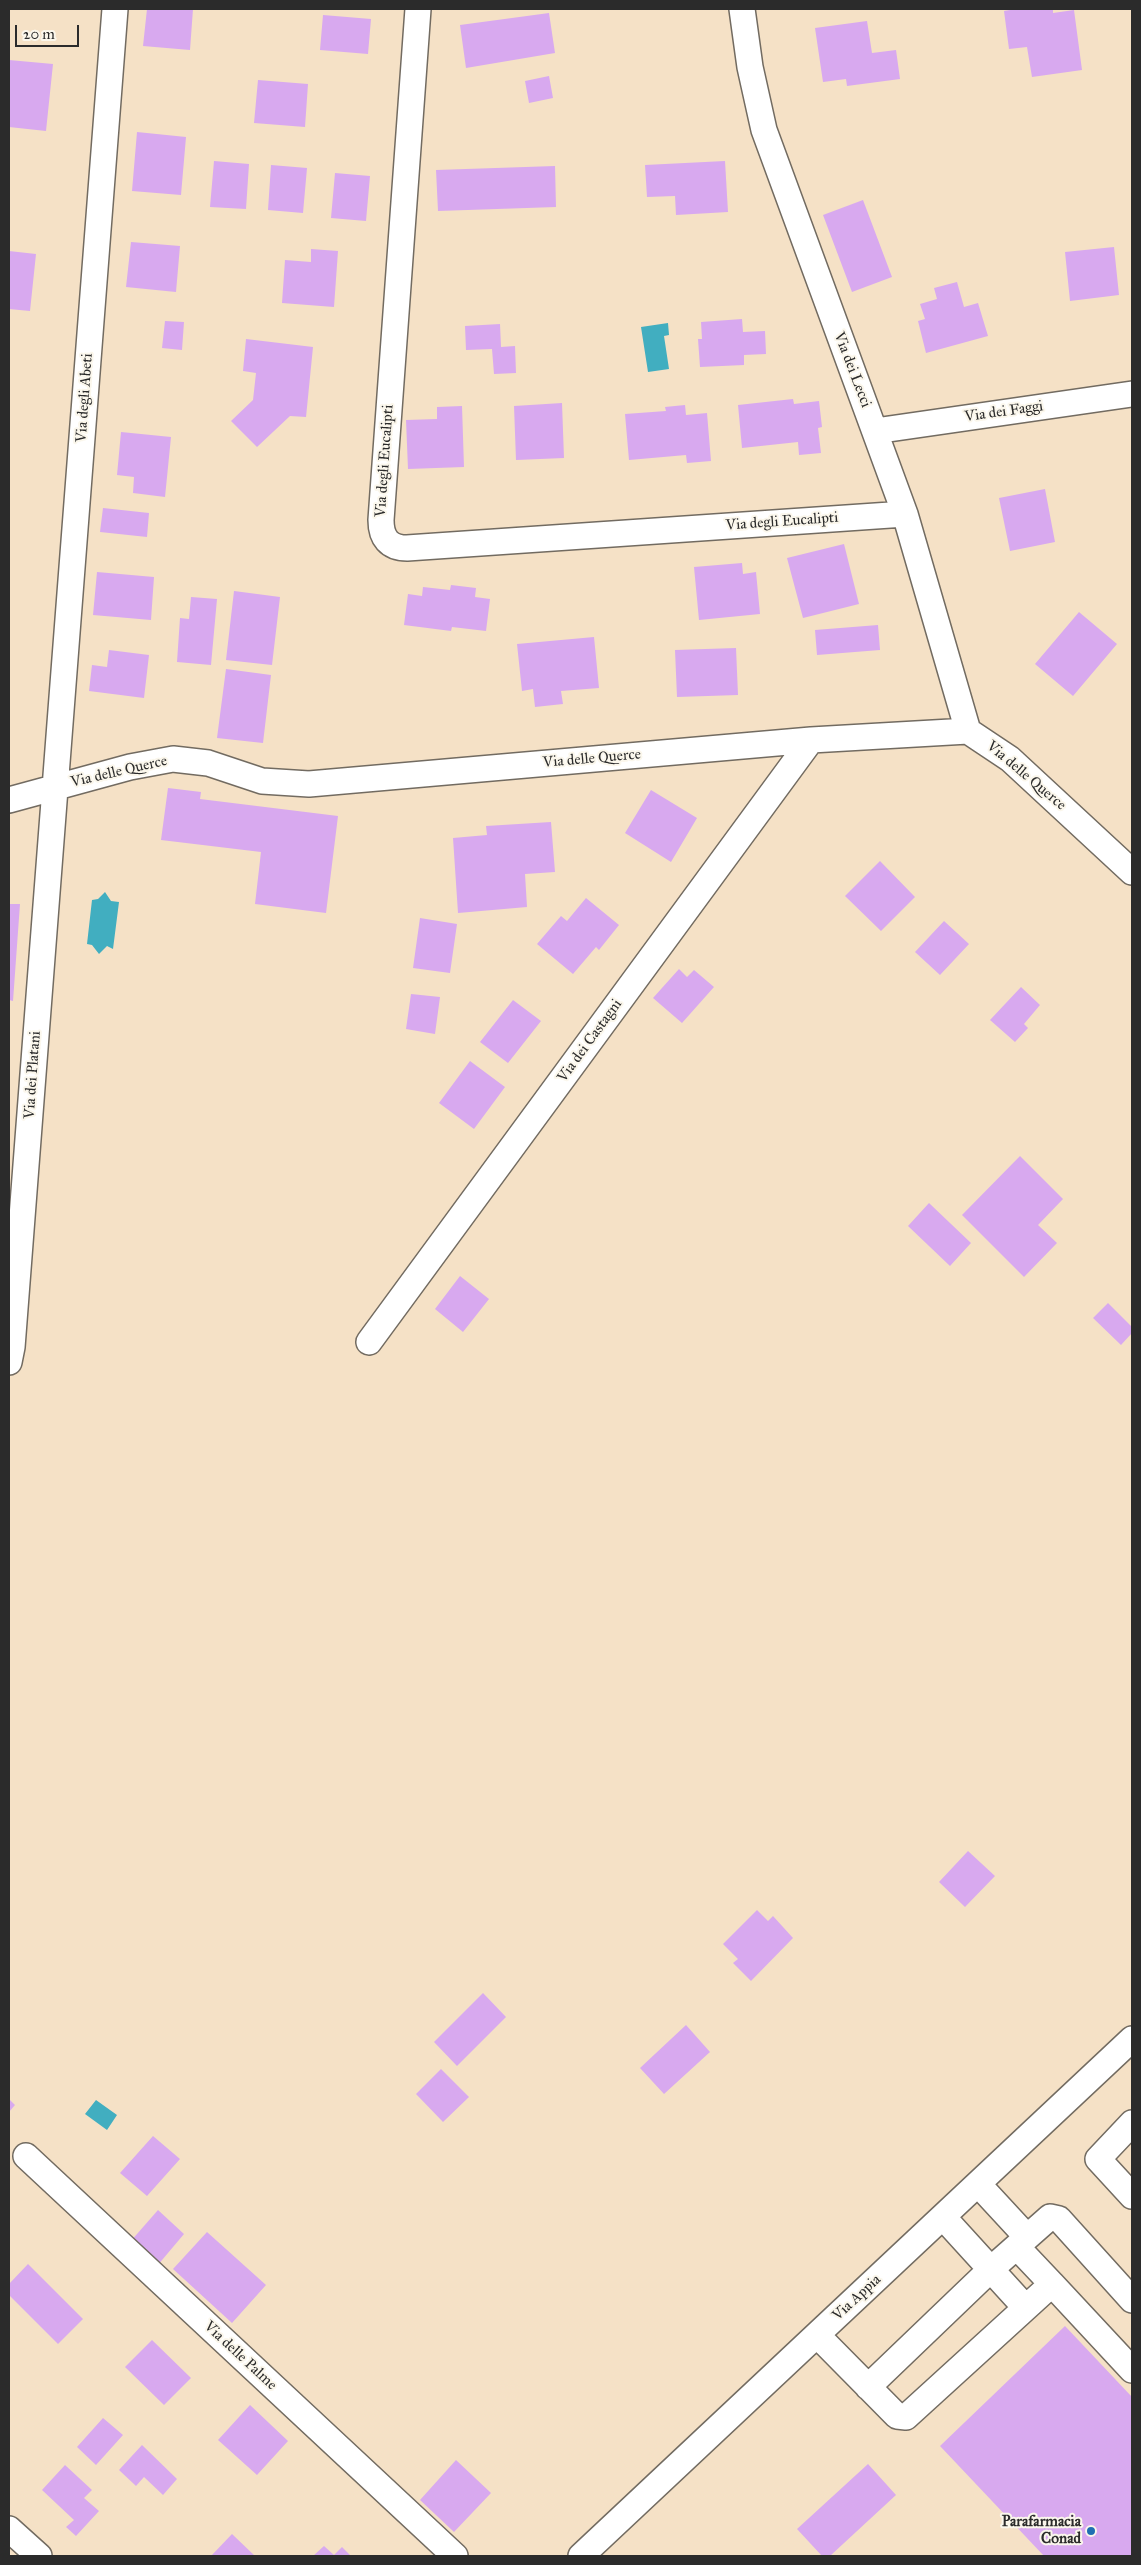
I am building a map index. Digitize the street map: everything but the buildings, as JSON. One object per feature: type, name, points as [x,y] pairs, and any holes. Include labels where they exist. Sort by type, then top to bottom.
[{"type":"street","name":"Via degli Abeti","points":[[54,788],[115,9]]},
{"type":"street","name":"Via degli Eucalipti","points":[[418,9],[381,520],[382,532],[388,542],[397,547],[408,548],[905,514]]},
{"type":"street","name":"Via dei Lecci","points":[[742,9],[754,89],[766,138],[905,514],[968,731]]},
{"type":"street","name":"Via dei Faggi","points":[[875,431],[1132,394]]},
{"type":"street","name":"Via delle Querce","points":[[9,800],[130,767],[173,759],[208,764],[262,781],[304,784],[811,740],[968,731],[1010,759],[1132,872]]},
{"type":"street","name":"Via dei Castagni","points":[[369,1342],[811,740]]},
{"type":"street","name":"Via dei Platani","points":[[9,1362],[12,1347],[54,788]]},
{"type":"street","name":"Via Appia","points":[[581,2556],[1132,2039]]},
{"type":"street","points":[[1132,2123],[1098,2159],[1099,2163],[1132,2196]]},
{"type":"street","name":"Via delle Palme","points":[[26,2156],[454,2556]]},
{"type":"street","points":[[978,2184],[1052,2284],[1132,2370]]},
{"type":"street","points":[[943,2217],[1025,2307]]},
{"type":"street","points":[[868,2386],[990,2270],[1050,2217],[1056,2217],[1130,2293]]},
{"type":"street","points":[[817,2335],[896,2416],[906,2417],[1052,2284]]},
{"type":"street","points":[[9,2529],[39,2556]]},
{"type":"water","points":[[668,323],[669,335],[664,336],[669,369],[648,372],[641,327]]},
{"type":"water","points":[[105,892],[111,901],[119,902],[113,949],[107,946],[99,954],[92,945],[87,944],[92,900],[98,899]]},
{"type":"water","points":[[96,2100],[117,2115],[107,2130],[85,2114]]},
{"type":"place","name":"Parafarmacia Conad","points":[[1091,2531]]}]
